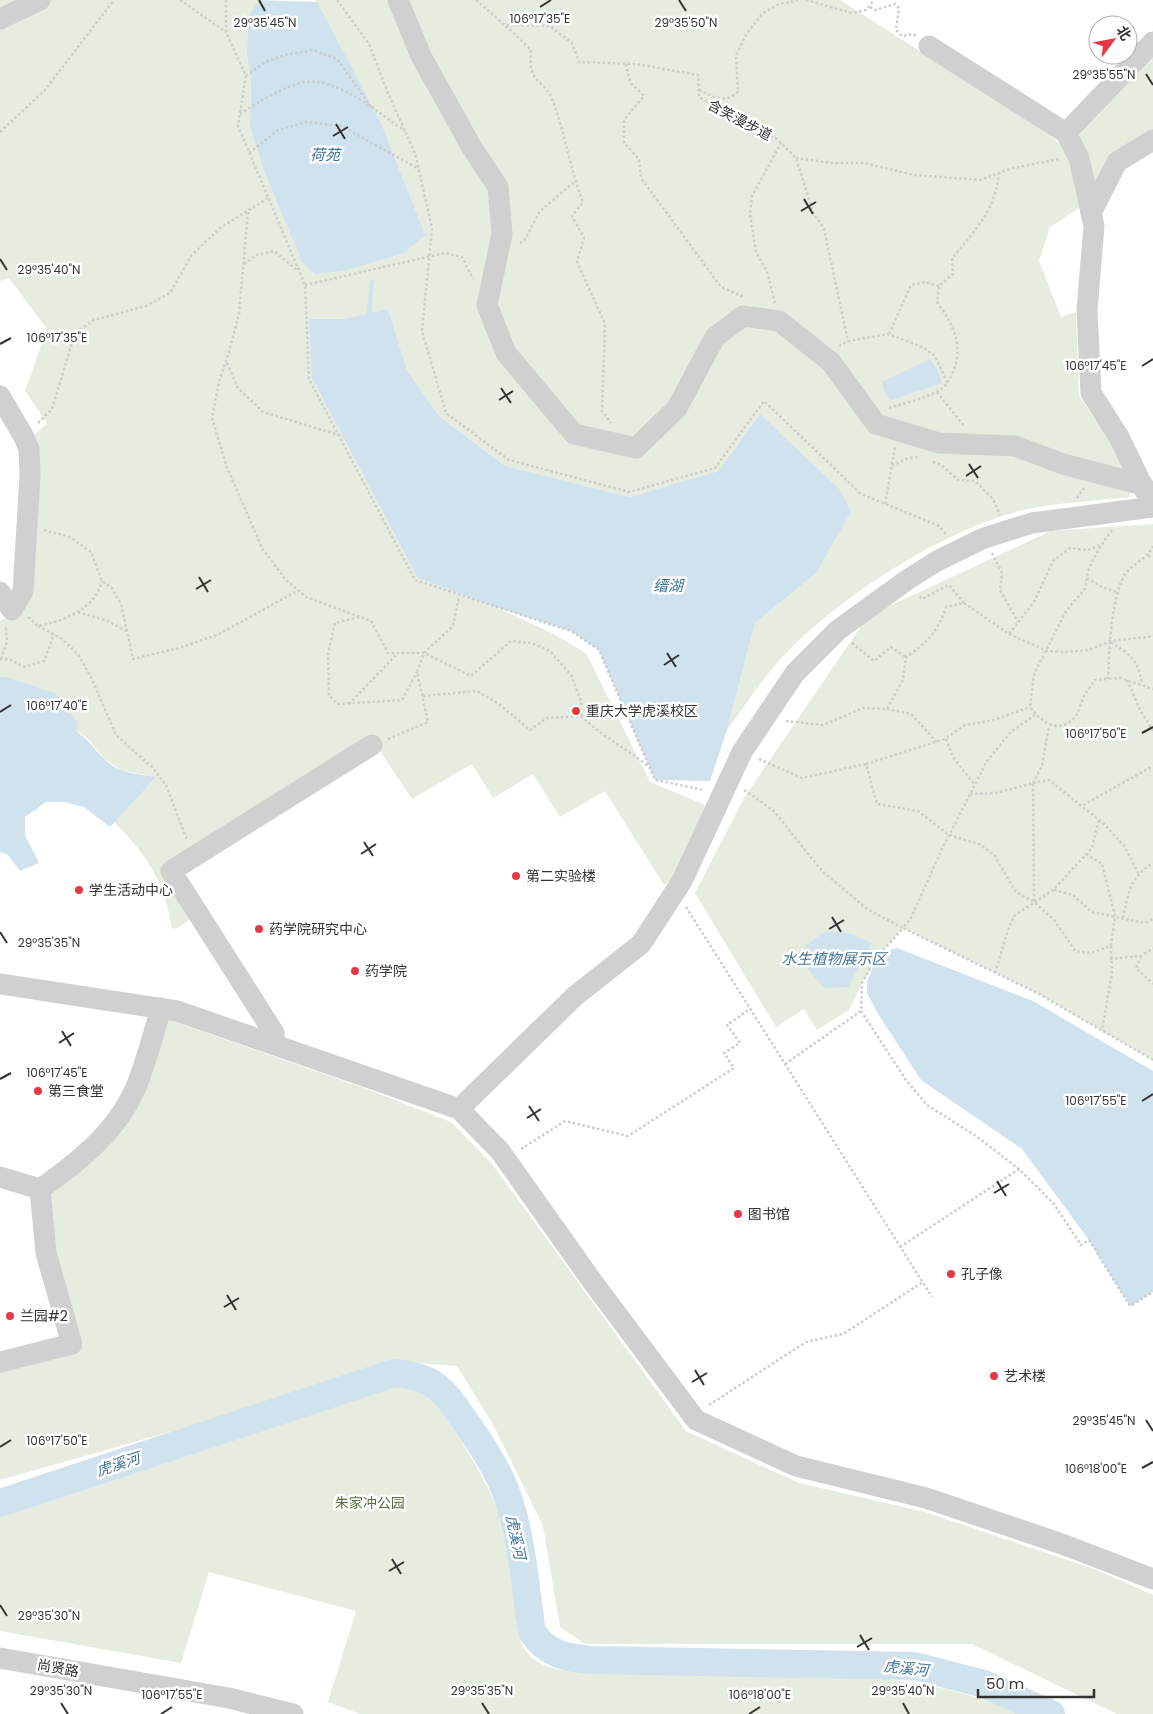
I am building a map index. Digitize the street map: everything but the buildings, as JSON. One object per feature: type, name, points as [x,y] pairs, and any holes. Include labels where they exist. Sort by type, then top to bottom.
[{"type":"street","points":[[0,19],[40,0]]},
{"type":"street","points":[[398,0],[420,56],[471,146],[498,187],[502,234],[487,304],[506,353],[574,434],[636,448],[677,408],[715,337],[743,316],[769,320],[831,362],[876,424],[898,431],[922,448],[939,443],[1015,446],[1063,464],[1143,485]]},
{"type":"street","points":[[1066,133],[1153,42]]},
{"type":"street","points":[[459,1109],[575,996],[641,944],[675,891],[742,752],[795,673],[838,630],[907,580],[984,538],[1032,522],[1146,508],[1143,485],[1119,437],[1090,393],[1087,310],[1094,226],[1079,158],[1066,133],[929,46]]},
{"type":"street","points":[[1091,213],[1117,162],[1153,140]]},
{"type":"street","points":[[0,396],[29,449],[30,476],[23,591],[7,607]]},
{"type":"street","points":[[275,1045],[274,1033],[171,871],[372,745]]},
{"type":"street","points":[[0,984],[177,1011],[459,1109],[505,1158],[592,1281],[696,1420],[796,1466],[926,1498],[1062,1544],[1153,1579]]},
{"type":"street","points":[[40,1189],[76,1164],[115,1124],[138,1084],[161,1008]]},
{"type":"street","points":[[0,1177],[40,1189]]},
{"type":"street","points":[[0,1362],[72,1344],[46,1253],[40,1189]]},
{"type":"street","name":"尚贤路","points":[[0,1658],[229,1698],[293,1714]]},
{"type":"path","points":[[0,132],[45,90],[114,0]]},
{"type":"path","points":[[180,0],[226,32]]},
{"type":"path","points":[[226,0],[226,32],[246,76],[238,126],[305,285],[309,379],[415,580],[459,596],[571,631],[599,650],[655,780],[725,786],[774,812],[821,870],[867,910],[1039,994],[1153,1060]]},
{"type":"path","points":[[336,0],[370,44],[386,91],[415,153],[432,228],[422,332],[446,413],[509,460],[629,492],[715,468],[764,402],[861,494],[939,526]]},
{"type":"path","points":[[476,0],[530,50],[530,63],[534,78],[549,92],[569,148],[574,182],[583,202],[572,216],[584,238],[577,262],[605,324],[602,411],[615,429]]},
{"type":"path","points":[[699,90],[719,100],[730,99],[738,92],[736,55],[747,33],[763,13],[779,4],[801,0]]},
{"type":"path","points":[[806,0],[852,13],[866,10],[874,0]]},
{"type":"path","points":[[870,7],[875,10],[895,4],[899,8],[896,30],[902,36],[913,34],[929,46]]},
{"type":"path","name":"含笑漫步道","points":[[505,25],[550,26],[572,43],[579,62],[626,64],[698,75],[699,98],[777,139],[796,158],[814,212],[824,229],[848,341],[889,334]]},
{"type":"path","points":[[246,76],[264,62],[285,55],[313,50],[337,59],[372,108]]},
{"type":"path","points":[[626,64],[630,82],[644,96],[624,120],[624,143],[639,159],[641,178],[721,287],[750,300],[769,320]]},
{"type":"path","points":[[240,114],[267,97],[306,82],[336,86],[405,131]]},
{"type":"path","points":[[249,153],[278,130],[306,122],[340,126],[419,169]]},
{"type":"path","points":[[769,320],[767,271],[756,252],[750,214],[752,196],[781,144]]},
{"type":"path","points":[[796,158],[833,163],[864,162],[914,175],[980,180],[999,173],[1060,159]]},
{"type":"path","points":[[869,415],[937,392],[948,384],[959,360],[956,338],[949,318],[937,302],[939,286],[953,274],[952,258],[988,212],[997,190],[999,173]]},
{"type":"path","points":[[497,257],[524,241],[540,211],[574,182]]},
{"type":"path","points":[[24,437],[52,409],[75,333],[94,320],[146,306],[170,293],[191,256],[220,228],[268,198]]},
{"type":"path","points":[[248,212],[239,314],[219,382],[212,418],[226,464],[262,548],[286,580],[306,597],[360,616],[371,622],[388,653],[424,653],[471,676],[510,641],[531,643],[550,652],[571,675],[581,701],[581,716],[597,732],[624,747],[650,767]]},
{"type":"path","points":[[243,264],[256,255],[274,252],[299,272]]},
{"type":"path","points":[[305,285],[445,253],[462,257],[487,304]]},
{"type":"path","points":[[939,286],[925,282],[911,285],[889,334],[924,348],[935,356],[948,384]]},
{"type":"path","points":[[226,362],[238,388],[263,412],[339,435]]},
{"type":"path","points":[[937,392],[964,424],[969,444]]},
{"type":"path","points":[[885,504],[898,431]]},
{"type":"path","points":[[892,466],[922,448],[958,480],[975,481],[994,499],[1007,531]]},
{"type":"path","points":[[1064,518],[1095,471]]},
{"type":"path","points":[[1146,508],[1115,527],[1101,545],[1087,578],[1085,589],[1066,611],[1034,674],[1030,707],[1049,726],[1065,724],[1077,715],[1084,695],[1095,680],[1120,678],[1153,688]]},
{"type":"path","points":[[27,525],[70,537],[91,552],[102,581],[112,588],[121,604],[133,659],[179,648],[219,634],[299,590]]},
{"type":"path","points":[[984,538],[1002,573],[1000,590],[1018,622]]},
{"type":"path","points":[[1009,634],[1034,602],[1052,561],[1070,548],[1087,550],[1101,545]]},
{"type":"path","points":[[1108,679],[1114,607],[1126,573],[1148,556],[1153,546]]},
{"type":"path","points":[[1148,556],[1153,557]]},
{"type":"path","points":[[1087,578],[1102,587],[1119,593]]},
{"type":"path","points":[[907,580],[922,599],[949,585],[964,603],[1009,634],[1047,651],[1089,650],[1110,642],[1148,638],[1153,635]]},
{"type":"path","points":[[38,626],[78,612],[99,592],[102,581]]},
{"type":"path","points":[[360,616],[335,624],[328,652],[330,695],[337,704],[402,700],[417,672],[424,653],[453,626],[459,596]]},
{"type":"path","points":[[887,709],[903,680],[906,657],[925,644],[942,622],[946,607],[964,603]]},
{"type":"path","points":[[7,607],[62,639],[78,654],[92,679],[116,735],[153,768],[166,785],[193,856]]},
{"type":"path","points":[[7,607],[7,642],[0,659],[9,659],[24,667],[44,661],[54,634]]},
{"type":"path","points":[[78,612],[108,621],[126,631]]},
{"type":"path","points":[[838,630],[874,661],[891,647],[906,657]]},
{"type":"path","points":[[1110,642],[1131,655],[1138,665],[1142,684]]},
{"type":"path","points":[[349,704],[398,653]]},
{"type":"path","points":[[372,745],[428,722],[417,672]]},
{"type":"path","points":[[1128,680],[1140,710],[1153,731]]},
{"type":"path","points":[[422,696],[477,691],[499,704],[530,730],[547,718],[581,716]]},
{"type":"path","points":[[742,752],[802,778],[866,764],[937,742],[946,739],[965,725],[994,720],[1030,707]]},
{"type":"path","points":[[764,718],[823,725],[864,708],[887,709],[911,714],[937,742]]},
{"type":"path","points":[[1036,715],[1011,732],[987,762],[974,784],[911,918],[874,961],[862,984],[861,1012],[906,1080],[927,1104],[976,1136],[1019,1169],[1054,1204],[1081,1245],[1089,1240],[1130,1306],[1153,1292]]},
{"type":"path","points":[[1034,902],[1033,783],[1042,766],[1049,726]]},
{"type":"path","points":[[946,739],[953,757],[974,784]]},
{"type":"path","points":[[866,764],[877,804],[918,811],[949,835],[979,844],[994,855],[1016,892],[1034,902],[1055,921],[1075,951],[1091,953],[1111,946]]},
{"type":"path","points":[[1083,805],[1153,766]]},
{"type":"path","points":[[969,794],[996,793],[1049,780],[1099,819],[1125,847],[1138,873]]},
{"type":"path","points":[[995,973],[1014,916],[1053,890],[1092,848],[1099,819]]},
{"type":"path","points":[[1086,854],[1102,864],[1115,916],[1110,958],[1112,973],[1102,1031]]},
{"type":"path","points":[[1123,918],[1130,887],[1138,873],[1153,863]]},
{"type":"path","points":[[1053,890],[1073,895],[1092,912],[1144,923],[1153,919]]},
{"type":"path","points":[[675,891],[932,1296]]},
{"type":"path","points":[[1110,958],[1141,956],[1153,948]]},
{"type":"path","points":[[1141,956],[1136,968],[1153,984]]},
{"type":"path","points":[[505,1158],[565,1121],[628,1136],[734,1068],[724,1053],[740,1043],[728,1025],[750,1009]]},
{"type":"path","points":[[785,1064],[861,1012]]},
{"type":"path","points":[[900,1247],[1019,1169]]},
{"type":"path","points":[[693,1416],[806,1342],[843,1334],[922,1282]]},
{"type":"green space","points":[[0,0],[259,0],[248,17],[247,55],[251,81],[250,127],[265,174],[302,262],[380,121],[315,0],[840,0],[1045,131],[1068,151],[1079,208],[1050,227],[1039,261],[1061,317],[1076,312],[1079,396],[1128,467],[1130,497],[1040,507],[996,518],[927,549],[892,569],[859,591],[800,639],[770,671],[727,730],[755,623],[815,574],[760,415],[718,471],[630,497],[505,466],[440,417],[407,370],[388,309],[343,319],[309,319],[418,578],[493,606],[554,634],[586,653],[650,782],[705,805],[677,877],[664,885],[605,791],[560,817],[533,774],[493,798],[472,764],[412,799],[372,739],[165,869],[194,916],[178,928],[172,929],[165,897],[153,870],[136,846],[114,822],[156,777],[120,770],[104,758],[88,739],[77,731],[55,693],[7,677],[0,677],[0,621],[14,613],[31,439],[47,423],[25,391],[47,329],[9,278],[0,281]]},
{"type":"green space","points":[[1153,57],[1153,130],[1095,192],[1090,158],[1078,136]]},
{"type":"green space","points":[[1153,524],[1153,1060],[1039,994],[903,928],[883,950],[862,983],[849,1010],[817,1030],[804,1009],[776,1027],[695,893],[744,798],[868,616],[1051,531]]},
{"type":"green space","points":[[164,1018],[367,1089],[451,1122],[492,1164],[686,1431],[799,1483],[925,1512],[1097,1570],[1153,1595],[1153,1714],[1117,1714],[972,1644],[585,1644],[560,1627],[543,1526],[493,1424],[457,1366],[406,1362],[212,1420],[0,1480],[0,1368],[84,1346],[54,1252],[47,1193],[78,1170]]},
{"type":"green space","name":"朱家冲公园","points":[[392,1386],[413,1390],[431,1400],[450,1423],[486,1484],[503,1520],[506,1532],[519,1637],[526,1651],[539,1663],[562,1670],[875,1677],[946,1689],[979,1698],[1022,1714],[360,1714],[328,1702],[356,1611],[209,1572],[181,1663],[0,1631],[0,1508],[368,1390]]},
{"type":"water","name":"荷苑","points":[[259,0],[317,2],[380,121],[425,235],[404,253],[347,270],[315,274],[302,262],[265,174],[250,127],[251,81],[247,55],[248,17]]},
{"type":"water","name":"缙湖","points":[[388,309],[407,370],[440,417],[505,466],[630,497],[718,471],[760,414],[840,490],[851,512],[815,574],[755,623],[727,730],[710,781],[655,780],[599,650],[571,631],[493,606],[418,578],[312,378],[309,319],[343,319]]},
{"type":"water","points":[[930,359],[937,369],[942,383],[891,400],[884,392],[882,382]]},
{"type":"water","points":[[0,677],[7,677],[55,693],[78,723],[77,732],[109,763],[125,771],[156,777],[110,827],[84,807],[65,802],[46,802],[25,817],[25,835],[39,863],[20,871],[8,855],[0,852]]},
{"type":"water","name":"水生植物展示区","points":[[824,932],[849,933],[872,943],[848,987],[824,988],[801,961],[805,946]]},
{"type":"water","points":[[897,948],[1033,1001],[1153,1071],[1153,1292],[1130,1306],[1089,1240],[1022,1149],[921,1080],[878,1014],[867,993],[867,982],[874,964],[885,952]]},
{"type":"waterway","points":[[369,313],[372,282]]},
{"type":"waterway","name":"虎溪河","points":[[0,1503],[394,1373],[409,1375],[430,1382],[445,1394],[496,1469],[513,1513],[532,1632],[544,1646],[558,1654],[593,1660],[915,1666],[984,1684],[1051,1714]]},
{"type":"place","name":"重庆大学虎溪校区","points":[[576,711]]},
{"type":"place","name":"第二实验楼","points":[[516,876]]},
{"type":"place","name":"学生活动中心","points":[[79,890]]},
{"type":"place","name":"药学院研究中心","points":[[259,929]]},
{"type":"place","name":"药学院","points":[[355,971]]},
{"type":"place","name":"第三食堂","points":[[38,1091]]},
{"type":"place","name":"图书馆","points":[[738,1214]]},
{"type":"place","name":"孔子像","points":[[951,1274]]},
{"type":"place","name":"兰园#2","points":[[10,1316]]},
{"type":"place","name":"艺术楼","points":[[994,1376]]}]
